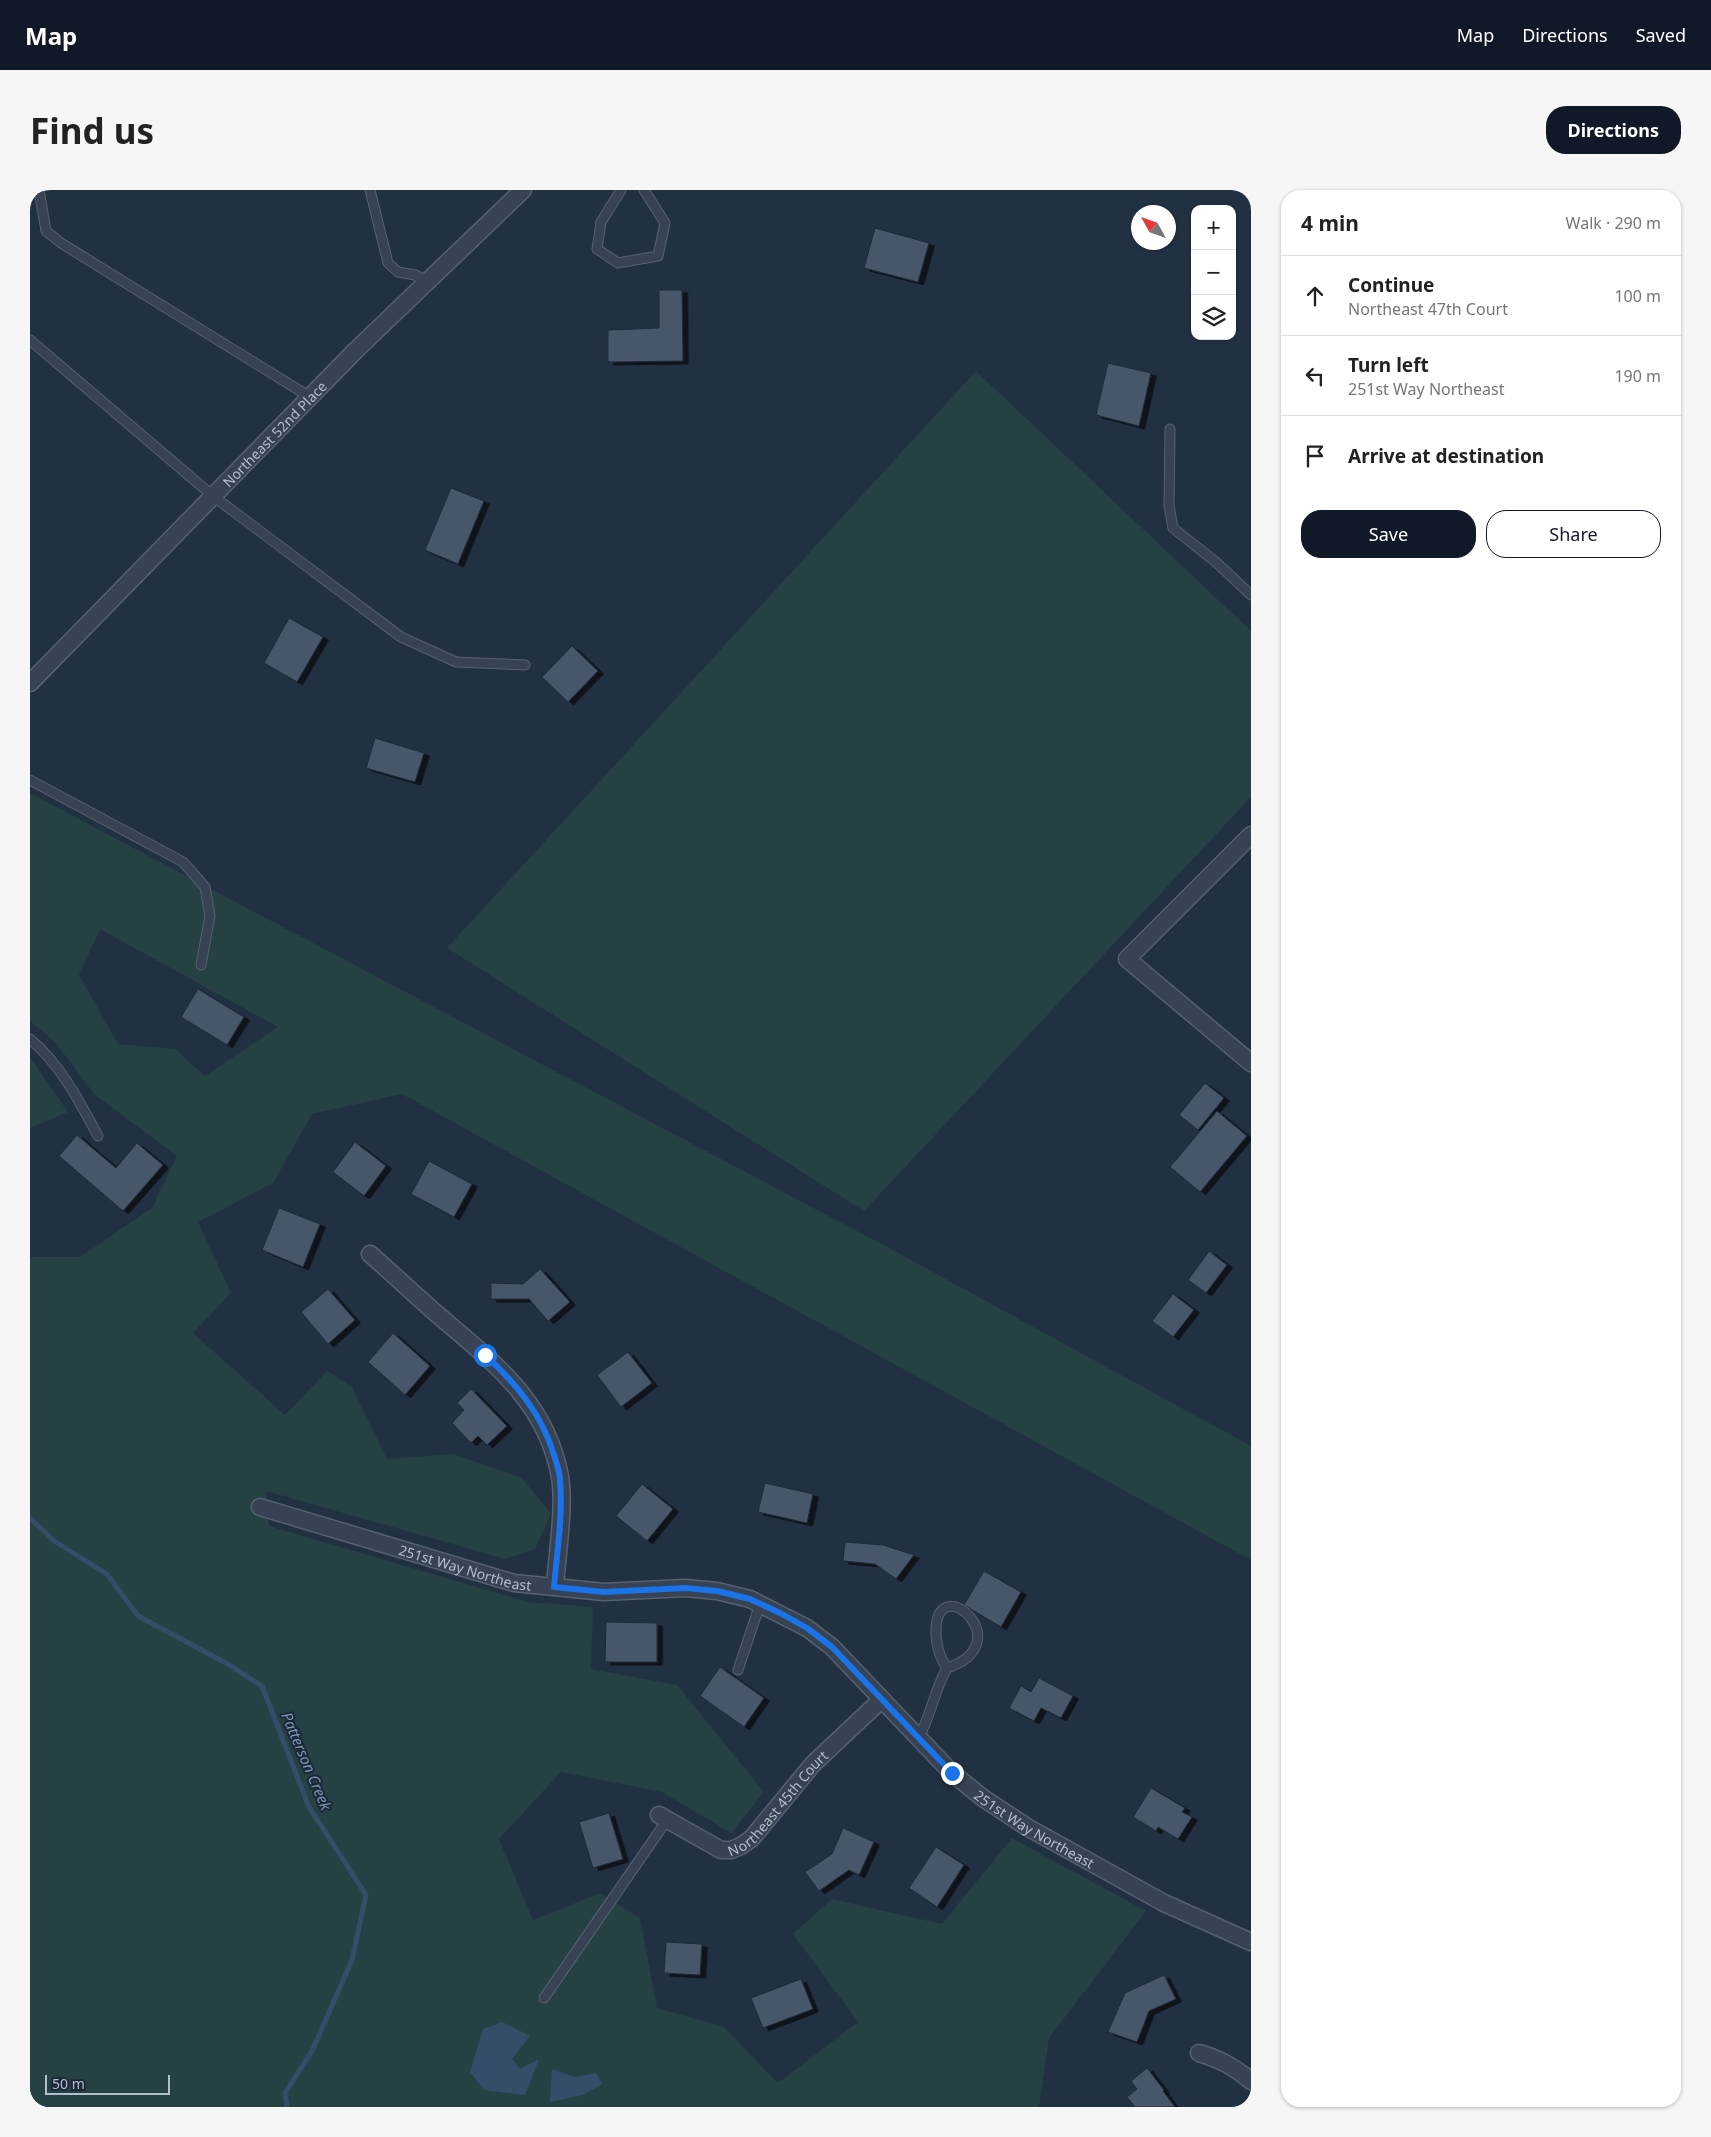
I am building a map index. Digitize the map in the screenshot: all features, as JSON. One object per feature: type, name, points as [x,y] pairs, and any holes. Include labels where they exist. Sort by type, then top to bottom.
[{"type":"street","name":"Northeast 52nd Place","points":[[30,683],[310,397],[523,190]]},
{"type":"street","points":[[1251,835],[1127,959],[1251,1063]]},
{"type":"street","points":[[370,1254],[503,1372],[531,1404],[550,1442],[560,1478],[561,1504],[554,1587]]},
{"type":"street","name":"251st Way Northeast","points":[[260,1507],[514,1583],[604,1592],[701,1589],[717,1591],[760,1604],[807,1628],[832,1647],[918,1739],[952,1773],[983,1798],[1027,1827],[1164,1903],[1251,1942]]},
{"type":"street","name":"Northeast 45th Court","points":[[663,1817],[721,1850],[731,1850],[741,1846],[764,1825],[813,1764],[881,1700]]},
{"type":"street","points":[[1199,2053],[1235,2067],[1251,2080]]},
{"type":"lane","points":[[39,190],[46,231],[61,243],[310,397]]},
{"type":"lane","points":[[370,190],[388,262],[398,272],[415,275],[428,281]]},
{"type":"lane","points":[[621,190],[601,222],[597,249],[618,263],[658,256],[665,223],[644,190]]},
{"type":"lane","points":[[30,340],[213,496],[401,637],[456,662],[525,665]]},
{"type":"lane","points":[[1170,430],[1169,506],[1173,528],[1217,563],[1251,595]]},
{"type":"lane","points":[[30,780],[182,862],[204,887],[210,916],[201,965]]},
{"type":"lane","points":[[30,1039],[44,1050],[72,1088],[98,1136]]},
{"type":"lane","points":[[738,1670],[760,1604]]},
{"type":"lane","points":[[918,1739],[927,1722],[937,1685],[947,1668],[961,1663],[973,1652],[978,1636],[972,1619],[962,1608],[951,1605],[943,1609],[937,1617],[936,1628],[939,1651],[947,1668]]},
{"type":"lane","points":[[544,1998],[663,1817]]},
{"type":"green space","points":[[976,371],[1251,631],[1251,797],[864,1211],[447,948]]},
{"type":"green space","points":[[30,793],[891,1249],[1251,1446],[1251,1560],[402,1094],[312,1114],[273,1183],[198,1222],[231,1293],[193,1333],[285,1415],[327,1371],[352,1387],[387,1459],[453,1454],[522,1478],[551,1514],[535,1549],[505,1559],[266,1491],[269,1526],[528,1602],[593,1607],[591,1669],[677,1685],[764,1792],[731,1833],[662,1792],[561,1772],[499,1839],[533,1920],[600,1893],[640,1918],[657,2008],[724,2027],[778,2083],[858,2022],[793,1934],[832,1899],[942,1924],[1012,1838],[1146,1911],[1049,2038],[1039,2107],[30,2107],[30,1257],[80,1257],[152,1208],[177,1156],[95,1095],[55,1042],[30,1021]],"holes":[[[100,929],[278,1027],[205,1076],[175,1049],[118,1044],[79,975]]]},
{"type":"green space","points":[[30,1057],[68,1112],[30,1128]]},
{"type":"water","points":[[502,2022],[530,2036],[512,2059],[520,2069],[539,2059],[525,2095],[484,2090],[470,2072],[483,2029]]},
{"type":"water","points":[[552,2069],[574,2077],[596,2073],[602,2084],[583,2095],[550,2102]]},
{"type":"building","points":[[875,228],[929,243],[918,282],[864,268]]},
{"type":"building","points":[[659,290],[682,290],[683,361],[608,362],[608,330],[659,328]]},
{"type":"building","points":[[1108,363],[1151,373],[1139,426],[1096,415]]},
{"type":"building","points":[[451,488],[484,501],[458,564],[425,550]]},
{"type":"building","points":[[289,618],[323,637],[297,682],[264,663]]},
{"type":"building","points":[[572,646],[598,671],[568,702],[542,677]]},
{"type":"building","points":[[375,738],[424,753],[415,782],[366,768]]},
{"type":"building","points":[[198,989],[244,1017],[227,1045],[181,1017]]},
{"type":"building","points":[[1205,1083],[1224,1098],[1198,1130],[1179,1115]]},
{"type":"building","points":[[1217,1111],[1247,1136],[1200,1192],[1170,1167]]},
{"type":"building","points":[[77,1135],[116,1168],[137,1143],[163,1165],[123,1211],[59,1156]]},
{"type":"building","points":[[355,1142],[386,1166],[364,1196],[333,1172]]},
{"type":"building","points":[[429,1161],[472,1184],[454,1217],[411,1194]]},
{"type":"building","points":[[279,1208],[320,1224],[303,1267],[262,1250]]},
{"type":"building","points":[[1209,1251],[1227,1265],[1206,1293],[1188,1280]]},
{"type":"building","points":[[540,1269],[570,1302],[548,1321],[529,1299],[491,1299],[491,1283],[523,1284]]},
{"type":"building","points":[[328,1289],[355,1320],[328,1344],[301,1312]]},
{"type":"building","points":[[1173,1294],[1194,1310],[1173,1337],[1152,1321]]},
{"type":"building","points":[[393,1333],[430,1366],[405,1395],[368,1362]]},
{"type":"building","points":[[628,1352],[652,1383],[621,1407],[597,1375]]},
{"type":"building","points":[[471,1389],[507,1426],[487,1445],[478,1436],[471,1443],[452,1423],[464,1410],[457,1403]]},
{"type":"building","points":[[765,1483],[813,1494],[807,1523],[758,1512]]},
{"type":"building","points":[[642,1484],[673,1509],[647,1541],[616,1516]]},
{"type":"building","points":[[845,1542],[883,1545],[914,1555],[896,1579],[875,1564],[843,1561]]},
{"type":"building","points":[[984,1571],[1021,1592],[1001,1627],[964,1605]]},
{"type":"building","points":[[606,1622],[657,1623],[657,1662],[605,1662]]},
{"type":"building","points":[[720,1667],[764,1698],[744,1727],[700,1696]]},
{"type":"building","points":[[1039,1678],[1073,1696],[1061,1718],[1041,1708],[1034,1721],[1009,1708],[1021,1686],[1031,1692]]},
{"type":"building","points":[[1151,1788],[1185,1808],[1182,1812],[1192,1817],[1178,1839],[1158,1827],[1156,1831],[1133,1817]]},
{"type":"building","points":[[609,1813],[623,1859],[593,1868],[579,1822]]},
{"type":"building","points":[[843,1828],[874,1842],[859,1875],[849,1870],[819,1891],[805,1872],[832,1854]]},
{"type":"building","points":[[936,1847],[964,1865],[937,1907],[909,1888]]},
{"type":"building","points":[[666,1942],[702,1944],[700,1975],[664,1973]]},
{"type":"building","points":[[1164,1975],[1176,1999],[1149,2011],[1137,2042],[1108,2032],[1125,1993]]},
{"type":"building","points":[[801,1979],[813,2009],[763,2028],[751,1998]]},
{"type":"building","points":[[1147,2068],[1175,2107],[1135,2107],[1127,2097],[1137,2089],[1131,2081]]},
{"type":"waterway","name":"Patterson Creek","points":[[30,1518],[54,1541],[107,1574],[138,1616],[226,1663],[262,1686],[309,1807],[366,1895],[352,1960],[312,2051],[285,2093],[287,2107]]},
{"type":"route","points":[[485,1355],[509,1377],[531,1404],[550,1442],[560,1478],[561,1504],[554,1587],[604,1592],[686,1588],[717,1591],[750,1599],[780,1613],[807,1628],[832,1647],[952,1773]]}]
